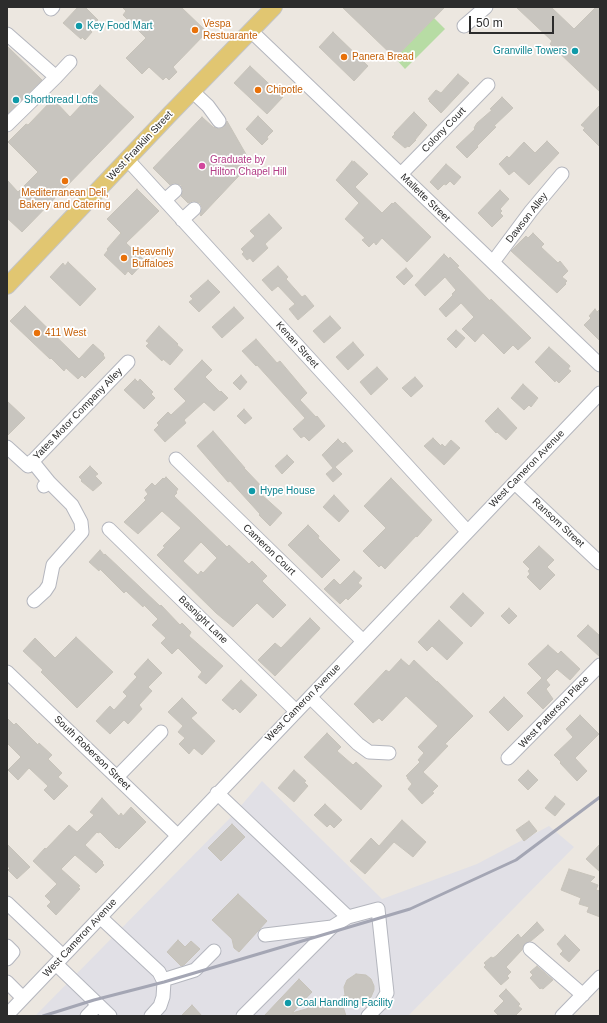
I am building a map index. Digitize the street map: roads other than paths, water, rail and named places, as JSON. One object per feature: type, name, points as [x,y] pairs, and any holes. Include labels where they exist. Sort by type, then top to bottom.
[{"type":"main road","name":"West Franklin Street","points":[[7,286],[274,7]]},
{"type":"street","points":[[464,26],[486,7]]},
{"type":"street","name":"Mallette Street","points":[[251,30],[600,365]]},
{"type":"street","points":[[7,34],[56,77]]},
{"type":"street","points":[[7,125],[70,62]]},
{"type":"street","name":"Colony Court","points":[[401,174],[488,85]]},
{"type":"street","points":[[192,91],[208,106],[219,121]]},
{"type":"street","name":"Kenan Street","points":[[127,159],[467,531]]},
{"type":"street","name":"Dawson Alley","points":[[493,262],[531,211],[562,174]]},
{"type":"street","points":[[165,200],[175,191]]},
{"type":"street","points":[[180,217],[191,206]]},
{"type":"street","name":"Yates Motor Company Alley","points":[[30,463],[128,362]]},
{"type":"street","name":"West Cameron Avenue","points":[[7,1015],[600,393]]},
{"type":"street","points":[[7,447],[30,463],[46,484],[72,505],[80,522],[82,532],[53,565],[49,585],[34,602]]},
{"type":"street","name":"Cameron Court","points":[[176,459],[362,641]]},
{"type":"street","name":"Ransom Street","points":[[515,483],[600,563]]},
{"type":"street","name":"Basnight Lane","points":[[110,529],[296,711]]},
{"type":"street","name":"West Patterson Place","points":[[508,758],[600,665]]},
{"type":"street","name":"South Roberson Street","points":[[7,672],[178,835]]},
{"type":"street","points":[[310,696],[358,744],[369,752],[388,752]]},
{"type":"street","points":[[117,777],[161,732]]},
{"type":"street","points":[[217,793],[348,917]]},
{"type":"street","points":[[7,903],[98,1005],[110,1016]]},
{"type":"street","points":[[243,1016],[332,927],[348,917],[378,909],[386,993],[381,1003],[368,1016]]},
{"type":"street","points":[[100,916],[159,972],[163,980],[163,997],[160,1006],[151,1016]]},
{"type":"street","points":[[265,935],[332,927]]},
{"type":"street","points":[[7,946],[13,952],[7,959]]},
{"type":"street","points":[[530,949],[582,995]]},
{"type":"street","points":[[163,980],[194,970],[214,951]]},
{"type":"street","points":[[562,1016],[582,995],[599,981]]},
{"type":"street","points":[[7,982],[23,998]]},
{"type":"street","points":[[87,1016],[98,1005]]},
{"type":"railway","points":[[43,1016],[94,1000],[164,982],[410,909],[516,860],[600,797]]},
{"type":"place","name":"Key Food Mart","points":[[79,26]]},
{"type":"place","name":"Vespa Restuarante","points":[[195,30]]},
{"type":"place","name":"Granville Towers","points":[[575,51]]},
{"type":"place","name":"Panera Bread","points":[[344,57]]},
{"type":"place","name":"Chipotle","points":[[258,90]]},
{"type":"place","name":"Shortbread Lofts","points":[[16,100]]},
{"type":"place","name":"Graduate by Hilton Chapel Hill","points":[[202,166]]},
{"type":"place","name":"Mediterranean Deli, Bakery and Catering","points":[[65,181]]},
{"type":"place","name":"Heavenly Buffaloes","points":[[124,258]]},
{"type":"place","name":"411 West","points":[[37,333]]},
{"type":"place","name":"Hype House","points":[[252,491]]},
{"type":"place","name":"Coal Handling Facility","points":[[288,1003]]}]
